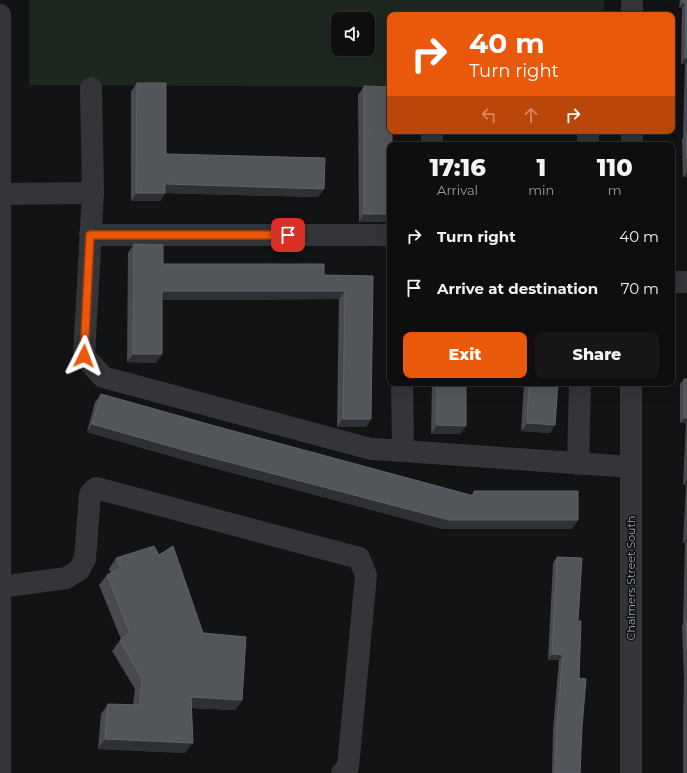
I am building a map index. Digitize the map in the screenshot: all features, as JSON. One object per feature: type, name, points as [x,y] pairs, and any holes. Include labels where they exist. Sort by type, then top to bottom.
[{"type":"street","points":[[632,0],[632,12]]},
{"type":"street","points":[[0,15],[0,773]]},
{"type":"street","points":[[91,88],[93,193],[84,356],[103,377],[371,450],[631,467]]},
{"type":"street","points":[[0,194],[93,193]]},
{"type":"street","points":[[90,235],[387,235]]},
{"type":"street","points":[[675,282],[687,282]]},
{"type":"street","points":[[402,386],[403,451]]},
{"type":"street","points":[[578,464],[580,386]]},
{"type":"street","name":"Chalmers Street South","points":[[631,386],[631,773]]},
{"type":"street","points":[[0,587],[66,578],[80,570],[85,559],[90,494],[96,488],[359,558],[366,575],[348,767],[342,773]]},
{"type":"shaded area","points":[[29,0],[604,0],[604,12],[387,12],[387,87],[29,85]]},
{"type":"building","points":[[683,0],[687,0],[687,58],[685,58],[686,3],[683,3]]},
{"type":"building","points":[[137,83],[166,83],[166,154],[325,158],[324,189],[165,184],[165,193],[136,193]]},
{"type":"building","points":[[364,86],[387,87],[387,134],[392,134],[392,142],[387,142],[387,214],[364,214]]},
{"type":"building","points":[[686,133],[687,133],[687,158]]},
{"type":"building","points":[[134,244],[163,245],[163,264],[324,264],[324,275],[373,276],[371,419],[343,419],[345,291],[162,291],[162,354],[133,354]]},
{"type":"building","points":[[684,379],[687,379],[687,418],[684,418]]},
{"type":"building","points":[[437,386],[466,386],[466,426],[437,425]]},
{"type":"building","points":[[529,386],[558,386],[555,425],[527,423]]},
{"type":"building","points":[[101,394],[474,496],[474,491],[578,491],[578,520],[449,520],[194,453],[92,424]]},
{"type":"building","points":[[154,546],[159,555],[173,546],[203,633],[246,637],[242,700],[191,697],[193,743],[105,739],[108,704],[140,705],[142,679],[120,640],[130,633],[107,575],[121,568],[116,558]]},
{"type":"building","points":[[557,557],[582,558],[578,621],[581,621],[579,678],[586,679],[580,773],[555,773],[557,725],[563,655],[552,654]]},
{"type":"building","points":[[686,620],[687,620],[687,650]]},
{"type":"route","points":[[84,356],[90,235],[288,235]]}]
